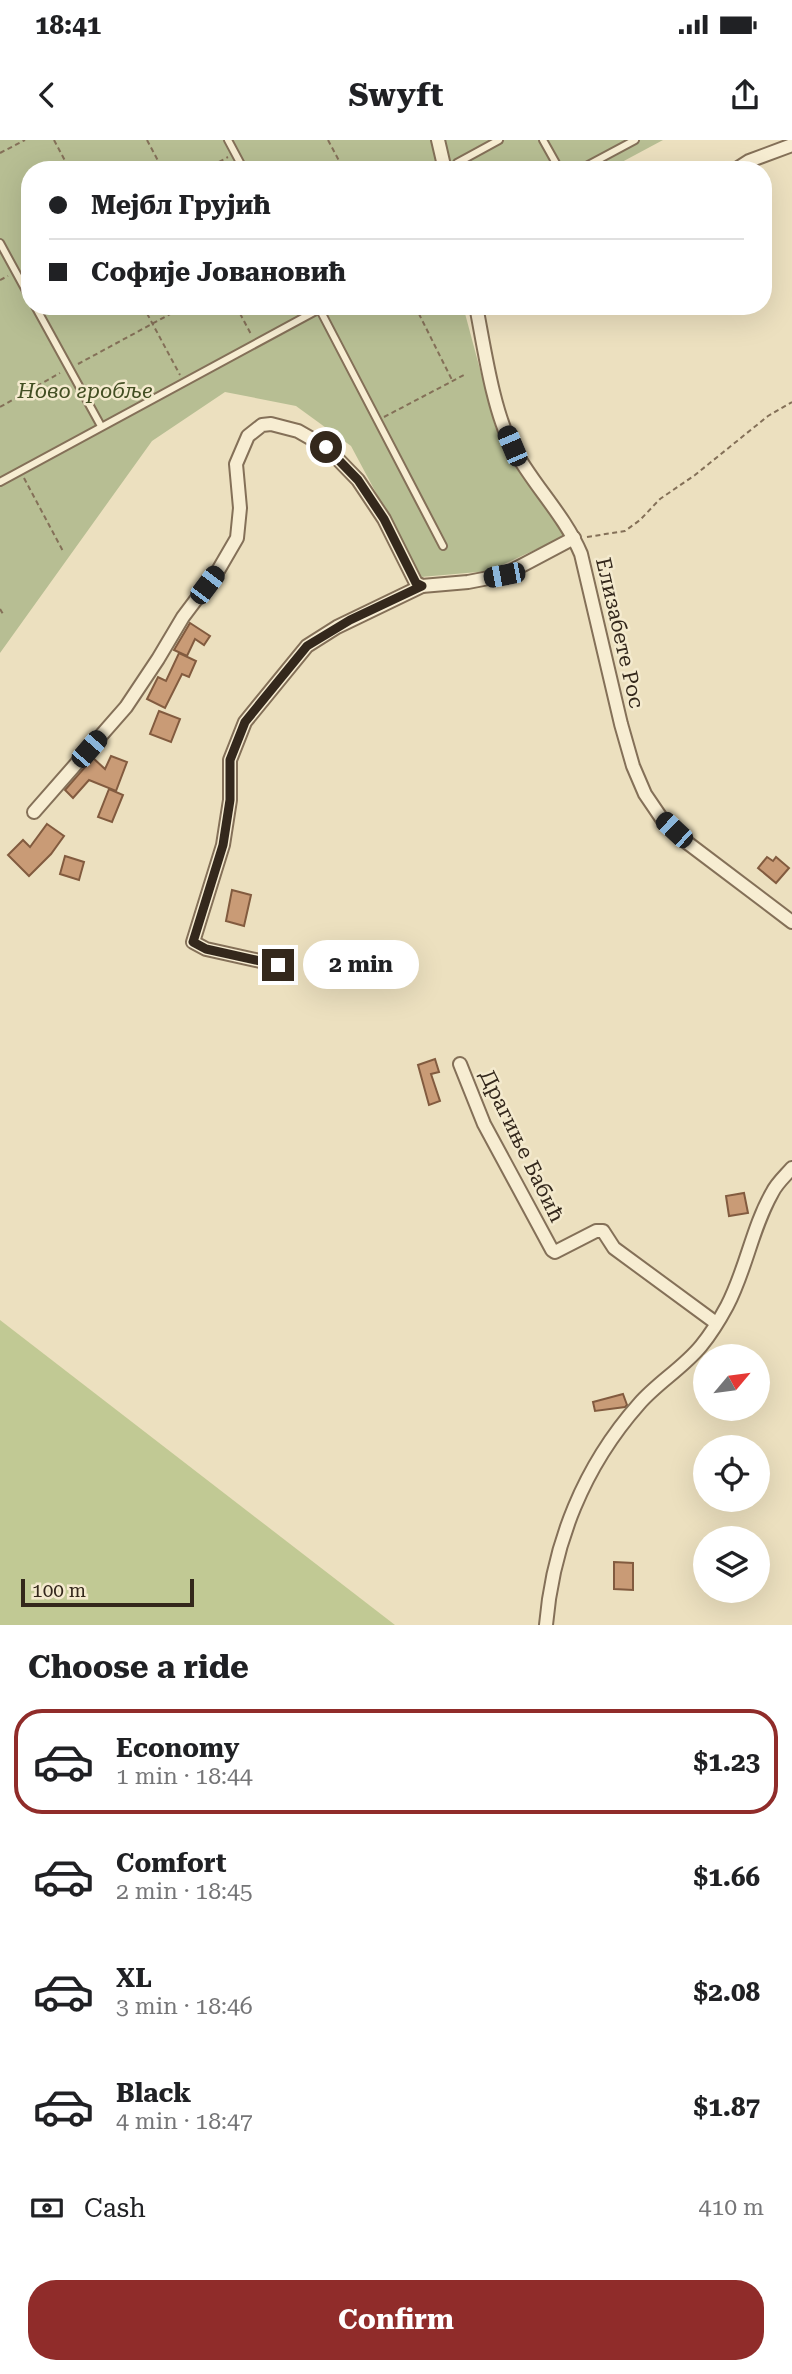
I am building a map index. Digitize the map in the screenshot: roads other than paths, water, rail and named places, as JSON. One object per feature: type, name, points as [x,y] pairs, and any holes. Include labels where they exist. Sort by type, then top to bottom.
[{"type":"street","points":[[438,140],[443,161]]},
{"type":"street","points":[[749,161],[792,145]]},
{"type":"street","name":"Елизабете Рос","points":[[477,315],[505,431],[516,452],[574,538],[587,578],[621,724],[633,766],[645,794],[662,819],[685,841],[792,922]]},
{"type":"street","points":[[34,812],[126,707],[159,659],[183,617],[219,569],[237,538],[240,508],[236,464],[248,436],[262,425],[271,424],[298,431],[326,447],[358,480],[384,519],[416,583],[422,586]]},
{"type":"street","points":[[278,965],[206,949],[193,942],[223,845],[230,800],[230,760],[245,722],[307,646],[346,622],[422,586],[468,582],[504,575],[574,538]]},
{"type":"street","name":"Драгиње Бабић","points":[[460,1064],[484,1124],[552,1250],[555,1252],[596,1231],[603,1231],[614,1248],[716,1323]]},
{"type":"street","points":[[546,1625],[559,1550],[574,1507],[595,1464],[640,1403],[701,1346],[727,1306],[773,1190],[792,1168]]},
{"type":"lane","points":[[228,140],[239,161]]},
{"type":"lane","points":[[461,161],[499,140]]},
{"type":"lane","points":[[543,140],[555,161]]},
{"type":"lane","points":[[596,161],[635,140]]},
{"type":"lane","points":[[0,243],[21,282]]},
{"type":"lane","points":[[39,315],[101,426]]},
{"type":"lane","points":[[0,482],[307,315]]},
{"type":"lane","points":[[325,315],[443,546]]},
{"type":"park label","name":"Ново гробље","points":[[85,391]]}]
